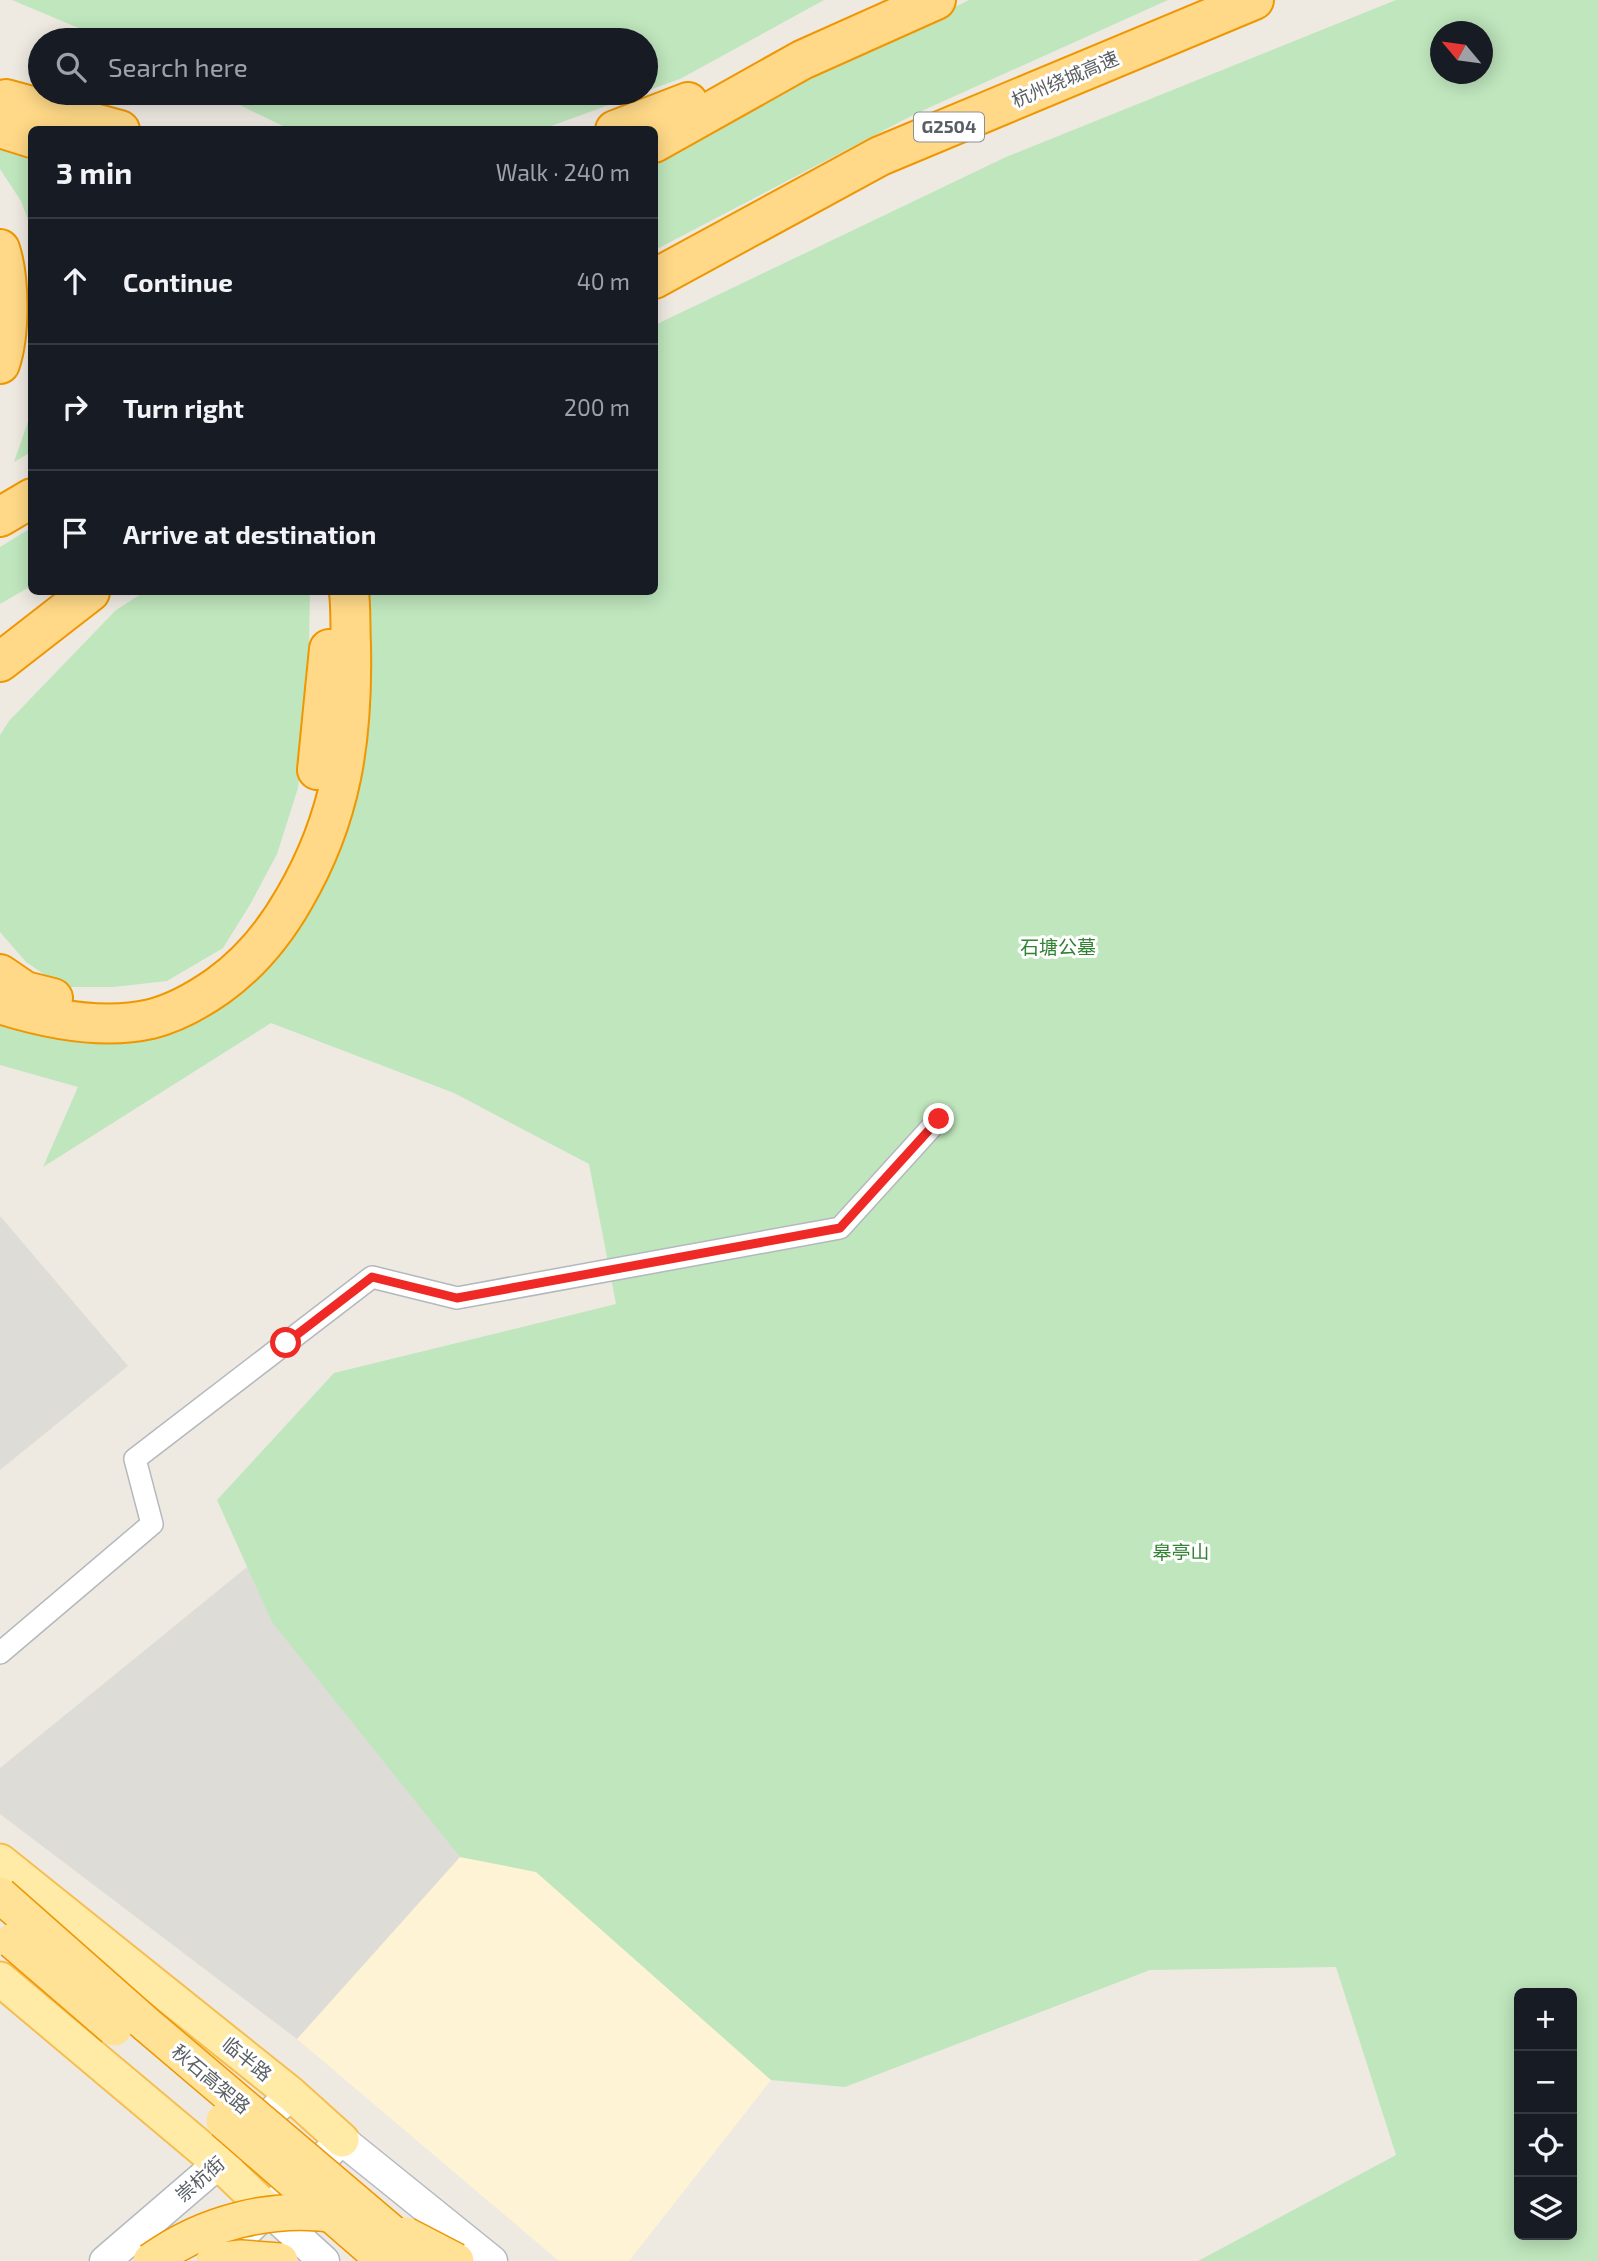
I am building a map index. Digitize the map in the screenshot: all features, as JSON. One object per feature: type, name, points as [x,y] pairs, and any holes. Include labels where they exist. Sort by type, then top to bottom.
[{"type":"highway","points":[[626,126],[802,60],[936,0]]},
{"type":"highway","name":"杭州绕城高速","points":[[658,277],[880,156],[1254,0]]},
{"type":"highway","points":[[658,141],[802,60]]},
{"type":"highway","points":[[2,107],[53,126]]},
{"type":"highway","points":[[2,107],[99,126]]},
{"type":"highway","points":[[2,107],[28,134]]},
{"type":"highway","points":[[0,249],[6,268],[7,302],[0,364]]},
{"type":"highway","points":[[0,517],[28,500]]},
{"type":"highway","points":[[0,635],[73,595]]},
{"type":"highway","points":[[0,662],[86,595]]},
{"type":"highway","points":[[0,974],[25,992],[74,1003],[108,1004],[165,994],[204,973],[251,927],[286,875],[314,800],[331,634],[324,595]]},
{"type":"highway","points":[[0,1004],[58,1018],[109,1024],[153,1018],[196,1001],[241,970],[278,927],[308,875],[328,831],[342,775],[351,706],[349,595]]},
{"type":"highway","name":"秋石高架路","points":[[0,1895],[146,2025],[425,2261]]},
{"type":"highway","name":"秋石高架路","points":[[13,1941],[385,2261]]},
{"type":"highway","points":[[151,2261],[170,2247],[216,2227],[243,2219],[290,2211],[336,2214],[367,2220],[413,2237],[456,2261]]},
{"type":"highway","points":[[215,2261],[280,2261]]},
{"type":"main road","name":"临半路","points":[[0,1861],[291,2094],[342,2140],[492,2261]]},
{"type":"main road","points":[[0,1979],[219,2163],[324,2261]]},
{"type":"main road","name":"崇杭街","points":[[105,2261],[219,2163],[291,2094]]},
{"type":"main road","points":[[215,2261],[342,2140]]},
{"type":"street","points":[[0,1653],[152,1524],[135,1460],[372,1277],[457,1298],[840,1228],[939,1119]]},
{"type":"shaded area","points":[[0,1216],[128,1366],[0,1470]]},
{"type":"shaded area","points":[[247,1567],[460,1857],[297,2039],[0,1814],[0,1768]]},
{"type":"shaded area","points":[[460,1857],[536,1871],[771,2080],[629,2261],[559,2261],[297,2039]]},
{"type":"green space","points":[[12,0],[824,0],[680,79],[658,87],[658,28],[78,28]]},
{"type":"green space","points":[[969,0],[1168,0],[915,114],[658,248],[658,164],[810,78]]},
{"type":"green space","name":"皋亭山","points":[[1396,0],[1598,0],[1598,2261],[1198,2261],[1396,2155],[1336,1967],[1150,1970],[845,2087],[771,2080],[536,1872],[460,1857],[272,1622],[217,1500],[334,1373],[616,1304],[589,1164],[454,1093],[271,1023],[43,1167],[78,1087],[0,1065],[0,1020],[233,996],[286,946],[336,852],[357,595],[658,595],[658,324],[1006,157]]},
{"type":"green space","points":[[240,105],[609,105],[551,126],[283,126]]},
{"type":"green space","points":[[0,143],[28,152],[28,220],[21,201],[0,169]]},
{"type":"green space","points":[[28,422],[28,454],[14,462]]},
{"type":"green space","points":[[28,530],[28,588],[0,604],[0,547]]},
{"type":"green space","points":[[139,595],[310,595],[308,694],[298,788],[277,854],[223,948],[167,981],[113,987],[63,987],[26,962],[0,932],[0,735],[9,721],[116,610]]},
{"type":"route","points":[[286,1343],[372,1277],[457,1298],[840,1228],[939,1119]]},
{"type":"park label","name":"石塘公墓","points":[[1058,947]]}]
